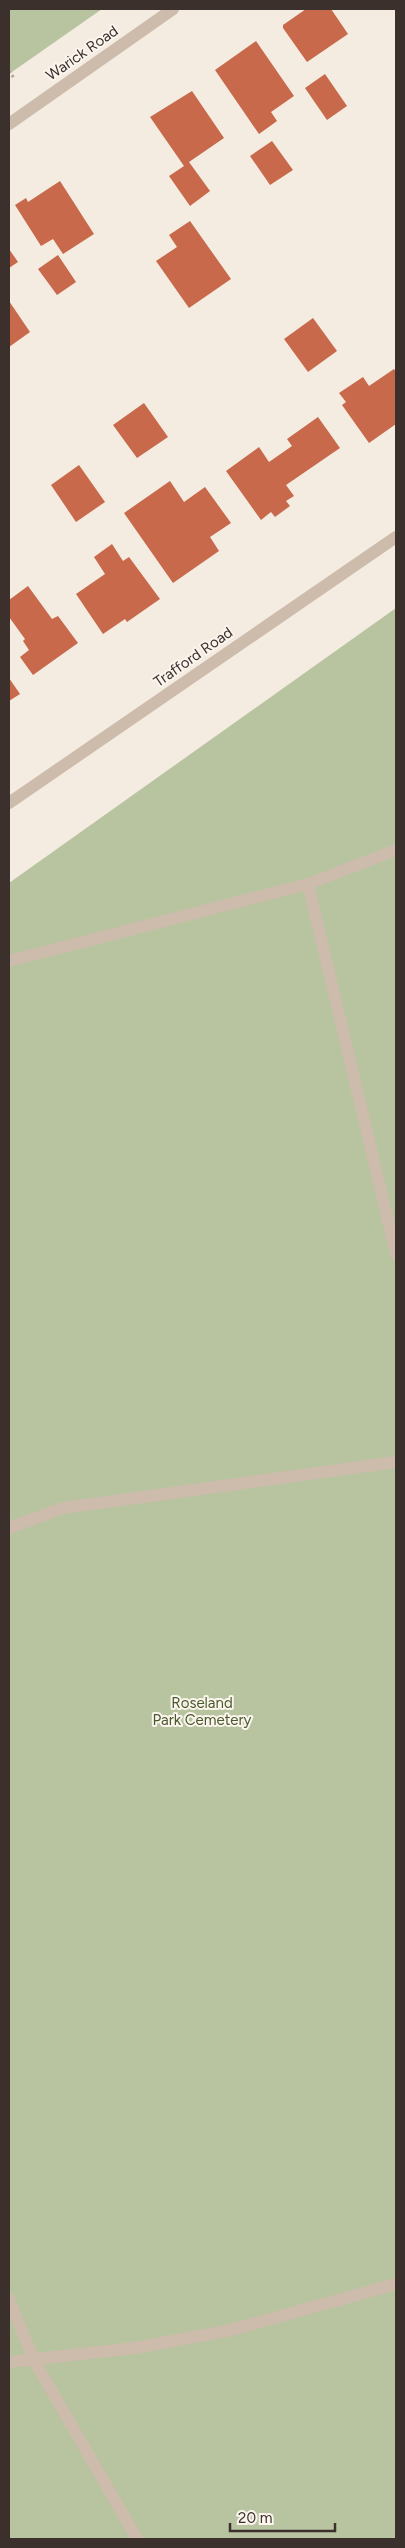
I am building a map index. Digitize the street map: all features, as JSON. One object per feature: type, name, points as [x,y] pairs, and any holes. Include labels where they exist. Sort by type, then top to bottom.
[{"type":"street","name":"Warick Road","points":[[9,124],[173,9]]},
{"type":"street","name":"Trafford Road","points":[[9,803],[396,537]]},
{"type":"street","points":[[9,961],[308,884],[396,850]]},
{"type":"street","points":[[308,884],[396,1254]]},
{"type":"street","points":[[9,1528],[64,1508],[396,1462]]},
{"type":"street","points":[[9,2362],[135,2348],[231,2330],[396,2284]]},
{"type":"street","points":[[9,2299],[34,2360],[136,2539]]},
{"type":"path","points":[[9,71],[14,78]]},
{"type":"green space","points":[[9,9],[102,9],[9,74]]},
{"type":"green space","name":"Roseland Park Cemetery","points":[[396,608],[396,2539],[9,2539],[9,883]]},
{"type":"building","points":[[306,9],[331,9],[348,34],[307,62],[283,28],[283,25]]},
{"type":"building","points":[[256,41],[294,96],[271,112],[277,121],[259,134],[215,70]]},
{"type":"building","points":[[325,74],[347,106],[327,120],[305,88]]},
{"type":"building","points":[[192,91],[224,138],[189,162],[210,191],[190,206],[169,176],[184,166],[150,117]]},
{"type":"building","points":[[272,141],[293,170],[270,185],[250,156]]},
{"type":"building","points":[[60,181],[94,234],[63,254],[53,239],[41,246],[15,205],[26,198],[28,202]]},
{"type":"building","points":[[190,221],[231,279],[189,308],[156,261],[177,247],[169,235]]},
{"type":"building","points":[[9,249],[18,262],[9,268]]},
{"type":"building","points":[[58,255],[76,282],[57,295],[38,269]]},
{"type":"building","points":[[9,301],[30,332],[9,347]]},
{"type":"building","points":[[313,318],[337,351],[308,372],[284,339]]},
{"type":"building","points":[[394,369],[396,372],[396,424],[369,443],[342,405],[346,402],[339,393],[363,377],[369,386]]},
{"type":"building","points":[[144,403],[168,437],[137,458],[113,425]]},
{"type":"building","points":[[318,417],[340,448],[286,485],[294,496],[286,501],[290,506],[275,517],[271,512],[261,520],[226,471],[259,447],[269,462],[292,446],[287,439]]},
{"type":"building","points":[[79,465],[105,502],[76,522],[51,485]]},
{"type":"building","points":[[170,481],[184,502],[205,487],[231,523],[210,537],[219,551],[173,583],[124,513]]},
{"type":"building","points":[[112,544],[123,561],[129,557],[160,599],[127,622],[125,619],[103,634],[76,594],[105,574],[94,557]]},
{"type":"building","points":[[28,586],[52,619],[58,616],[78,643],[33,675],[20,657],[29,650],[23,641],[25,639],[9,617],[9,600]]},
{"type":"building","points":[[9,678],[20,694],[9,701]]}]
